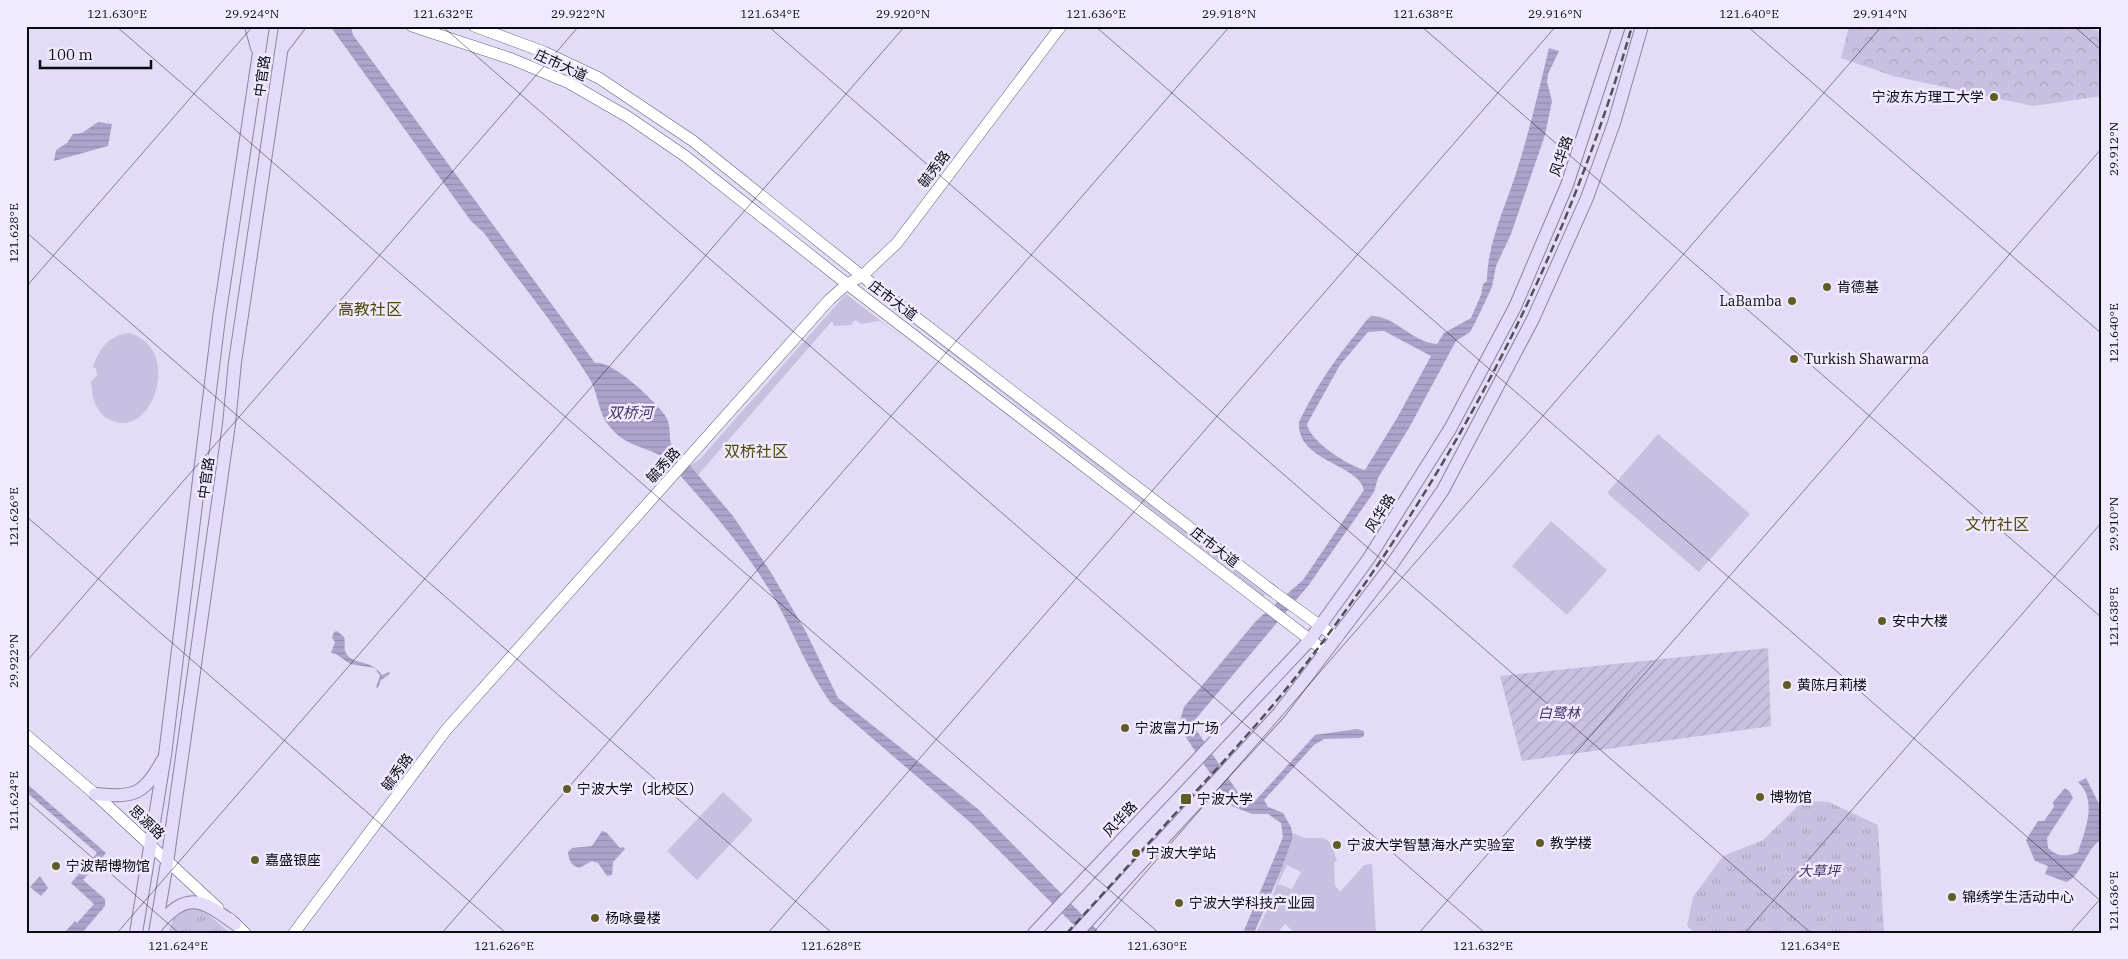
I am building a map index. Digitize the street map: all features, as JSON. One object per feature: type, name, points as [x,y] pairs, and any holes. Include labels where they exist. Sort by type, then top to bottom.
[{"type":"main road","points":[[251,26],[258,52]]},
{"type":"main road","name":"中官路","points":[[136,933],[165,755],[217,336],[262,26]]},
{"type":"main road","name":"中官路","points":[[156,930],[168,864],[229,424],[236,353],[285,26]]},
{"type":"main road","points":[[281,51],[299,26]]},
{"type":"main road","name":"庄市大道","points":[[412,26],[528,66],[569,84],[628,117],[685,156],[847,284],[1264,604],[1304,637],[1326,652]]},
{"type":"main road","name":"庄市大道","points":[[474,26],[544,52],[607,83],[693,141],[862,276],[1309,619],[1337,638]]},
{"type":"main road","name":"毓秀路","points":[[294,933],[446,730],[829,300],[847,284],[862,276],[897,243],[1061,26]]},
{"type":"main road","name":"风华路","points":[[1034,933],[1304,637],[1321,627],[1369,558],[1450,429],[1515,307],[1567,185],[1619,26]]},
{"type":"main road","points":[[1076,933],[1280,713],[1337,638],[1443,490],[1533,318],[1587,198],[1614,123],[1642,26]]},
{"type":"main road","name":"思源路","points":[[26,735],[95,794],[168,864],[245,933]]},
{"type":"main road","points":[[95,794],[126,796],[143,788],[156,772],[165,755]]},
{"type":"main road","points":[[156,930],[175,907],[193,901],[214,908],[235,924]]},
{"type":"green space","points":[[1849,26],[2079,26],[2102,32],[2102,96],[2033,106],[1893,76],[1841,58]]},
{"type":"green space","points":[[866,284],[1265,594],[1264,597],[866,287]]},
{"type":"green space","points":[[846,294],[911,344],[880,321],[861,324],[855,320],[851,325],[834,326],[832,321],[698,475],[690,466],[700,459]]},
{"type":"green space","points":[[129,333],[145,342],[155,355],[158,372],[156,390],[150,405],[139,417],[126,423],[110,420],[101,413],[93,398],[91,381],[97,376],[96,369],[93,367],[98,354],[110,340]]},
{"type":"green space","points":[[1658,434],[1750,514],[1699,572],[1607,493]]},
{"type":"green space","points":[[1551,521],[1607,570],[1567,615],[1512,566]]},
{"type":"green space","name":"白鹭林","points":[[1768,648],[1771,726],[1522,761],[1500,676]]},
{"type":"green space","points":[[723,792],[753,820],[697,880],[667,851]]},
{"type":"green space","name":"大草坪","points":[[1803,801],[1829,802],[1878,825],[1884,933],[1695,933],[1687,926],[1693,897],[1723,856],[1763,840]]},
{"type":"green space","points":[[1294,833],[1302,837],[1325,839],[1329,842],[1337,862],[1334,862],[1335,885],[1340,892],[1364,865],[1372,864],[1376,933],[1295,933],[1285,924],[1277,933],[1256,933],[1270,904]],"holes":[[[1287,865],[1301,872],[1292,889],[1278,884]]]},
{"type":"green space","points":[[187,906],[204,911],[230,933],[168,933],[175,914]]},
{"type":"water","name":"双桥河","points":[[330,26],[351,27],[353,35],[595,363],[602,363],[611,367],[632,382],[664,414],[669,425],[670,441],[675,452],[681,458],[673,467],[658,454],[626,441],[610,427],[603,415],[595,390],[577,359],[484,233],[471,221]]},
{"type":"water","points":[[1549,48],[1559,51],[1548,74],[1547,82],[1552,101],[1545,135],[1511,234],[1496,266],[1492,287],[1476,321],[1470,332],[1456,341],[1409,428],[1378,478],[1374,492],[1308,586],[1194,721],[1193,725],[1241,797],[1255,801],[1315,735],[1357,729],[1364,731],[1364,736],[1360,738],[1324,739],[1314,745],[1264,800],[1268,807],[1283,813],[1291,827],[1293,837],[1280,873],[1254,933],[1243,933],[1283,837],[1281,823],[1268,814],[1252,814],[1232,806],[1181,730],[1180,721],[1184,707],[1256,621],[1303,580],[1364,490],[1360,481],[1317,454],[1307,445],[1301,435],[1299,422],[1336,359],[1371,316],[1388,320],[1419,339],[1437,344],[1444,333],[1471,318],[1481,295],[1483,284],[1487,281],[1490,253],[1522,155]],"holes":[[[1384,331],[1431,356],[1397,418],[1365,470],[1341,459],[1322,445],[1309,431],[1307,424],[1340,365],[1368,332]]]},
{"type":"water","points":[[98,122],[112,124],[108,146],[54,161],[56,150],[67,143],[73,134],[82,133]]},
{"type":"water","points":[[687,462],[733,516],[770,571],[805,630],[838,698],[978,809],[1100,933],[1082,933],[971,823],[830,702],[808,665],[766,584],[743,550],[678,473]]},
{"type":"water","points":[[337,631],[344,637],[345,651],[349,657],[375,668],[350,664],[336,654],[331,653],[335,642],[332,638],[334,632]]},
{"type":"water","points":[[375,668],[382,675],[389,672],[390,674],[381,680],[378,688],[376,687],[380,676]]},
{"type":"water","points":[[2086,778],[2102,810],[2102,839],[2091,849],[2076,874],[2066,882],[2045,874],[2048,866],[2035,861],[2026,840],[2038,821],[2044,821],[2054,807],[2053,802],[2065,788],[2073,798],[2047,838],[2048,848],[2062,855],[2078,852],[2089,807],[2084,789],[2078,782]]},
{"type":"water","points":[[26,783],[106,853],[83,880],[105,899],[105,906],[82,933],[64,933],[75,921],[77,923],[94,904],[71,883],[97,853],[26,792]]},
{"type":"water","points":[[602,831],[606,832],[620,848],[623,847],[625,849],[613,862],[612,875],[607,876],[598,863],[592,861],[579,868],[574,866],[568,852],[572,848],[592,846]]},
{"type":"water","points":[[40,876],[48,888],[41,896],[30,887]]},
{"type":"railway","points":[[1067,933],[1281,696],[1351,604],[1403,527],[1451,449],[1495,368],[1536,285],[1572,201],[1604,114],[1632,26]]},
{"type":"place","name":"宁波东方理工大学","points":[[1994,97]]},
{"type":"place","name":"肯德基","points":[[1827,287]]},
{"type":"place","name":"LaBamba","points":[[1792,301]]},
{"type":"place","name":"Turkish Shawarma","points":[[1794,359]]},
{"type":"place","name":"安中大楼","points":[[1882,621]]},
{"type":"place","name":"黄陈月莉楼","points":[[1787,685]]},
{"type":"place","name":"宁波富力广场","points":[[1125,728]]},
{"type":"place","name":"宁波大学（北校区）","points":[[567,789]]},
{"type":"place","name":"博物馆","points":[[1760,797]]},
{"type":"place","name":"宁波大学","points":[[1186,799]]},
{"type":"place","name":"教学楼","points":[[1540,843]]},
{"type":"place","name":"宁波大学智慧海水产实验室","points":[[1337,845]]},
{"type":"place","name":"宁波大学站","points":[[1136,853]]},
{"type":"place","name":"嘉盛银座","points":[[255,860]]},
{"type":"place","name":"宁波帮博物馆","points":[[56,866]]},
{"type":"place","name":"锦绣学生活动中心","points":[[1952,897]]},
{"type":"place","name":"宁波大学科技产业园","points":[[1179,903]]},
{"type":"place","name":"杨咏曼楼","points":[[595,918]]},
{"type":"district","name":"高教社区","points":[[370,309]]},
{"type":"district","name":"双桥社区","points":[[756,451]]},
{"type":"district","name":"文竹社区","points":[[1997,524]]}]
